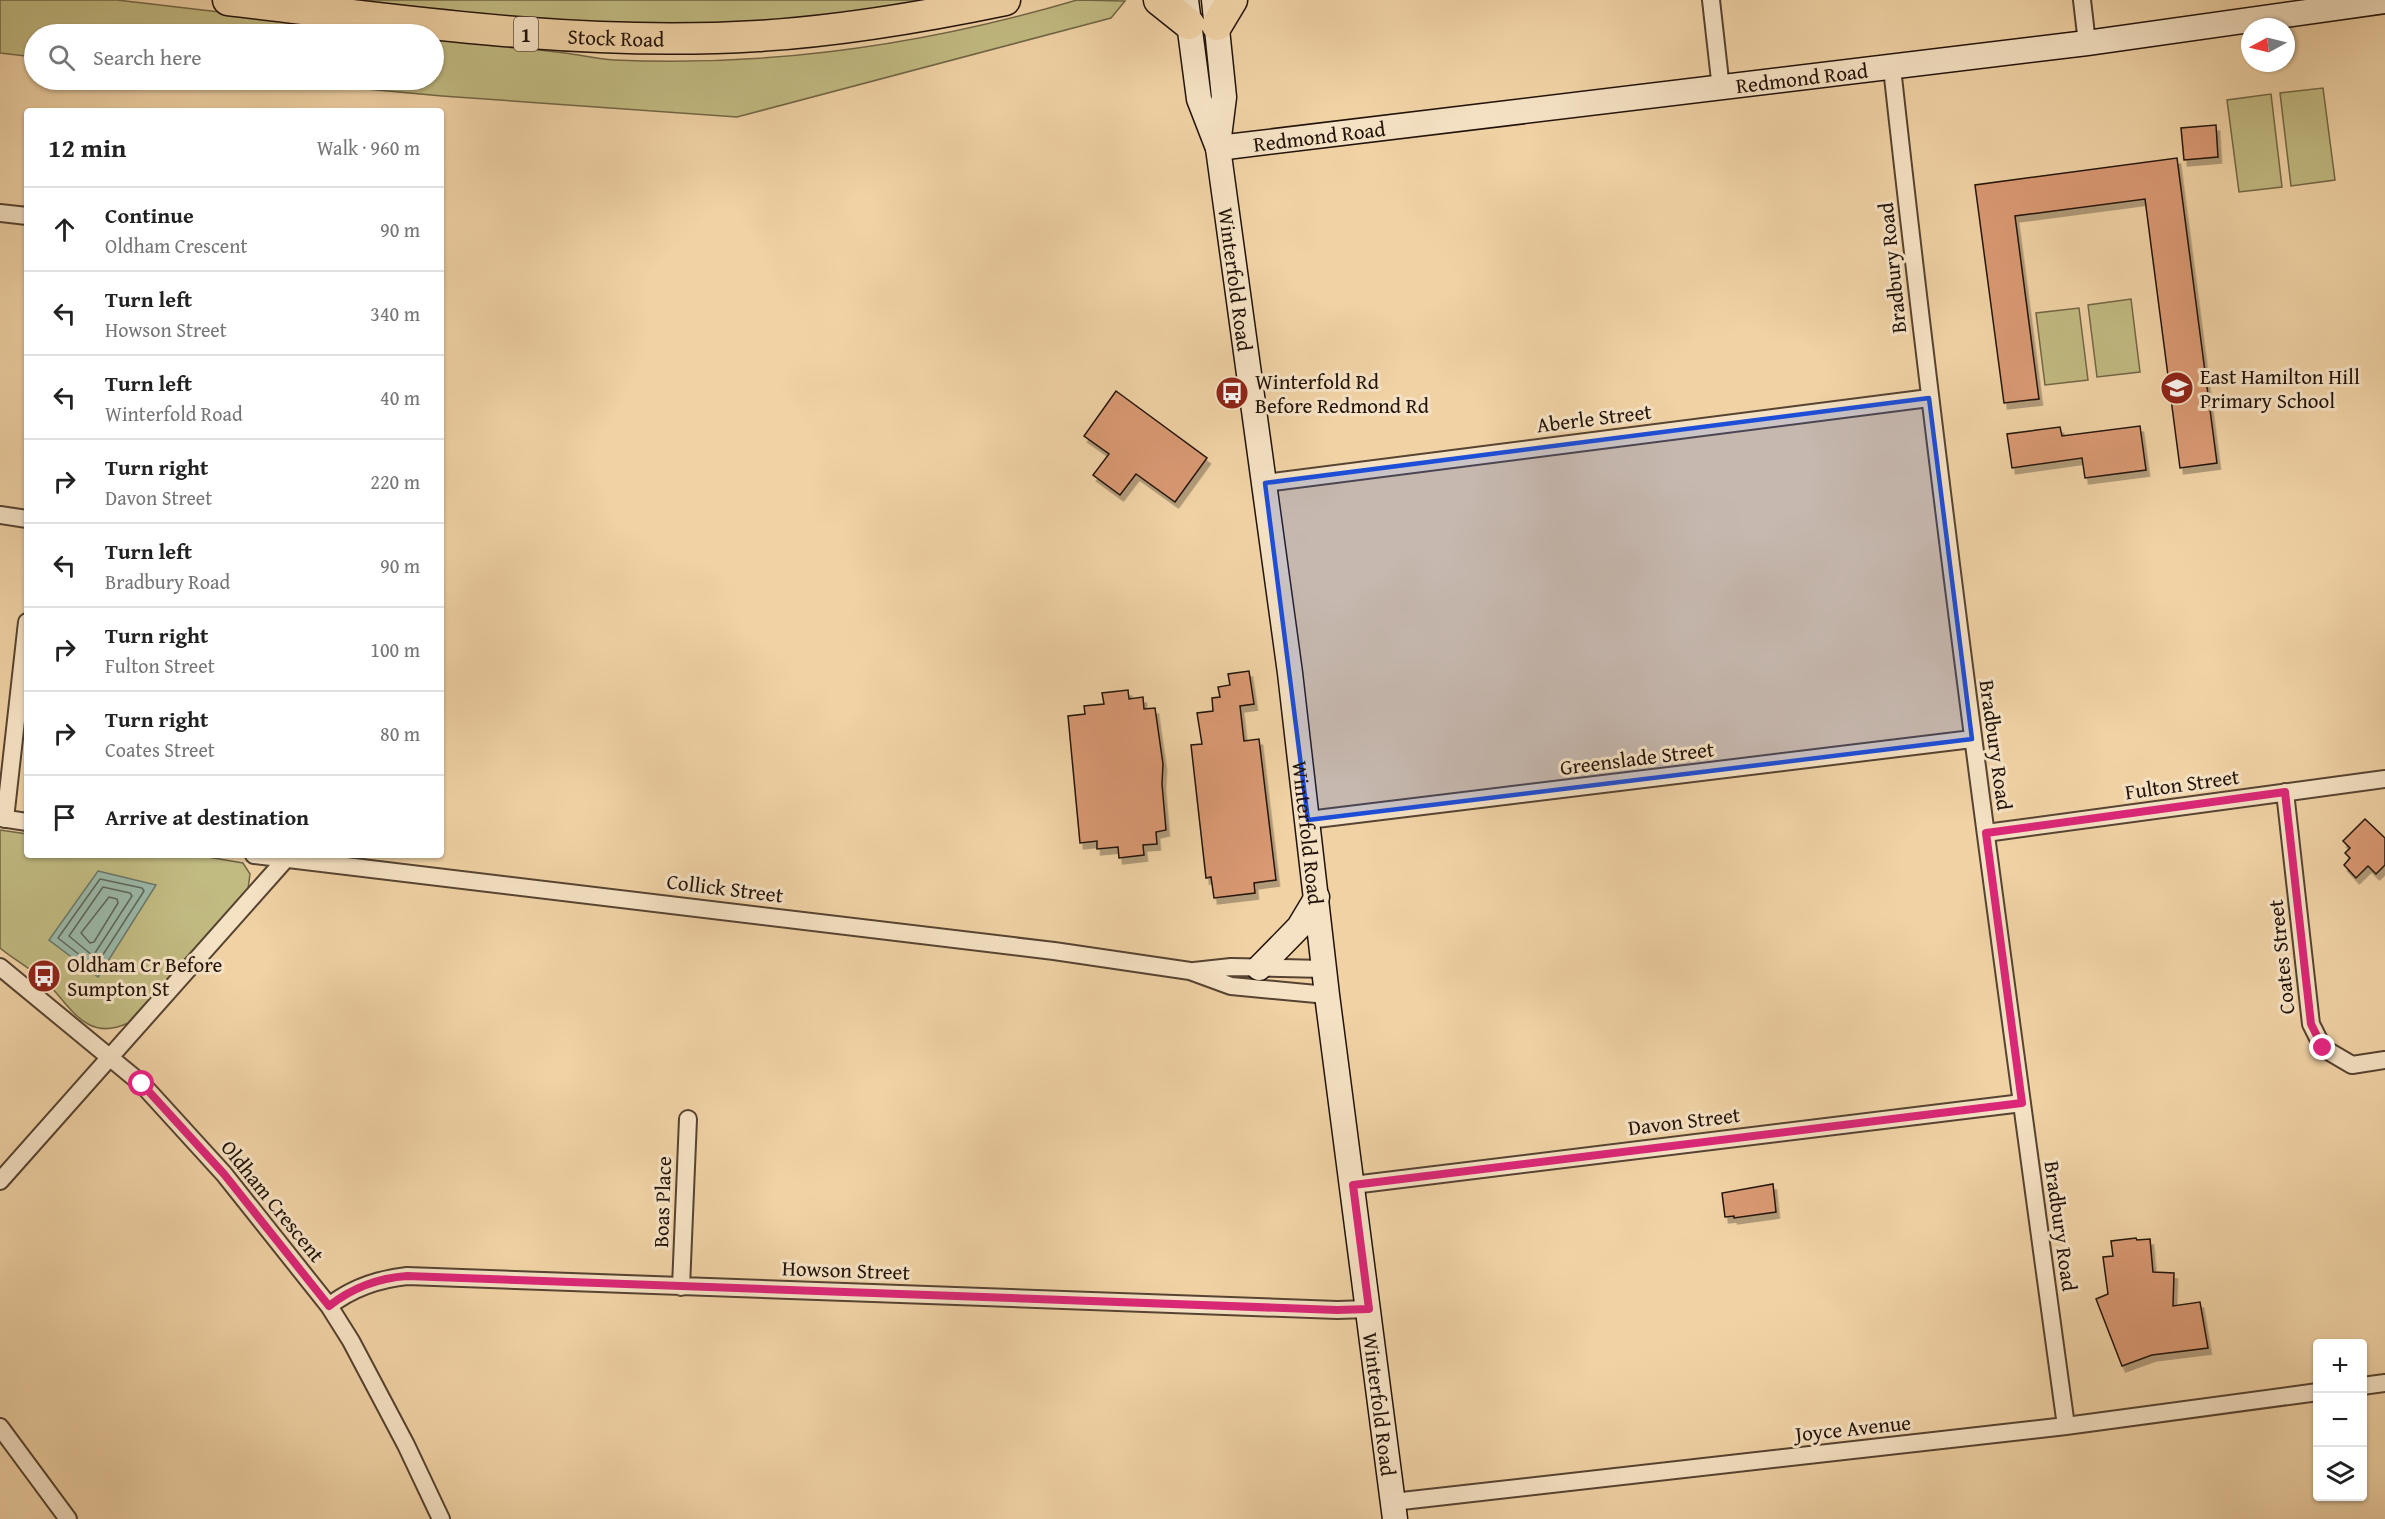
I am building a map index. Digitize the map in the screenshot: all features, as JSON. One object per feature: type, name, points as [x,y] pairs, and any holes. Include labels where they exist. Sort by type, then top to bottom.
[{"type":"highway","name":"Stock Road","points":[[228,0],[440,24]]},
{"type":"highway","name":"Stock Road","points":[[444,24],[537,35],[700,38],[758,36],[848,27],[1005,0]]},
{"type":"highway","points":[[1159,0],[1202,12],[1232,0]]},
{"type":"main road","name":"Redmond Road","points":[[1218,148],[1892,68],[2385,1]]},
{"type":"main road","name":"Winterfold Road","points":[[1202,12],[1199,99],[1218,148],[1265,483],[1308,820],[1327,995],[1394,1510]]},
{"type":"main road","points":[[1259,968],[1299,927],[1317,897]]},
{"type":"street","points":[[1712,0],[1721,89]]},
{"type":"street","points":[[2082,0],[2087,43]]},
{"type":"street","name":"Bradbury Road","points":[[1892,68],[1929,398],[1972,740],[2066,1426]]},
{"type":"street","points":[[0,213],[24,216]]},
{"type":"street","name":"Aberle Street","points":[[1265,483],[1929,398]]},
{"type":"street","points":[[0,515],[24,519]]},
{"type":"street","points":[[24,646],[2,819],[24,822]]},
{"type":"street","name":"Greenslade Street","points":[[1308,820],[1972,740]]},
{"type":"street","name":"Fulton Street","points":[[1986,833],[2385,778]]},
{"type":"street","name":"Coates Street","points":[[2285,792],[2311,1024],[2323,1048],[2352,1065],[2385,1060]]},
{"type":"street","name":"Collick Street","points":[[273,858],[376,862],[1042,949],[1190,971],[1259,968],[1324,969]]},
{"type":"street","points":[[0,1181],[285,860]]},
{"type":"street","name":"Oldham Crescent","points":[[0,966],[142,1084],[188,1131],[329,1306],[351,1341],[401,1435],[441,1519]]},
{"type":"street","name":"Collick Street","points":[[1190,971],[1231,986],[1327,995]]},
{"type":"street","name":"Davon Street","points":[[1353,1185],[2022,1103]]},
{"type":"street","name":"Boas Place","points":[[681,1287],[688,1119]]},
{"type":"street","name":"Howson Street","points":[[329,1306],[357,1288],[375,1281],[407,1276],[1369,1309]]},
{"type":"street","points":[[2367,1385],[2385,1383]]},
{"type":"street","name":"Joyce Avenue","points":[[1394,1510],[2313,1393]]},
{"type":"street","points":[[0,1427],[68,1519]]},
{"type":"highlighted area","points":[[1929,398],[1972,739],[1308,820],[1265,483]]},
{"type":"shaded area","points":[[0,0],[117,0],[321,24],[24,24],[24,56],[0,53]]},
{"type":"shaded area","points":[[339,0],[941,0],[778,22],[601,26]]},
{"type":"shaded area","points":[[1077,0],[1125,1],[1111,18],[737,117],[377,90],[444,90],[444,39],[614,60],[731,60],[790,56],[906,40],[1021,15]]},
{"type":"shaded area","points":[[2323,88],[2335,180],[2291,186],[2280,93]]},
{"type":"shaded area","points":[[2271,94],[2282,187],[2239,192],[2227,100]]},
{"type":"shaded area","points":[[2131,299],[2140,372],[2097,377],[2088,305]]},
{"type":"shaded area","points":[[2079,308],[2088,380],[2045,385],[2036,313]]},
{"type":"shaded area","points":[[0,830],[24,834],[24,858],[214,858],[243,863],[250,874],[248,889],[128,1023],[115,1028],[103,1029],[84,1022],[40,977],[0,948]]},
{"type":"water","points":[[98,871],[156,885],[98,977],[49,940]]},
{"type":"building","points":[[2216,125],[2218,157],[2184,160],[2181,128]]},
{"type":"building","points":[[2177,158],[2217,463],[2180,468],[2145,199],[2015,216],[2039,399],[2004,403],[1975,185]]},
{"type":"building","points":[[1116,391],[1207,458],[1175,502],[1136,474],[1120,495],[1093,475],[1109,454],[1084,436]]},
{"type":"building","points":[[2140,426],[2146,470],[2085,478],[2082,458],[2012,468],[2007,434],[2060,427],[2062,436]]},
{"type":"building","points":[[1249,671],[1254,704],[1240,706],[1244,741],[1259,739],[1276,880],[1254,883],[1255,893],[1214,898],[1211,877],[1206,878],[1191,745],[1202,744],[1197,713],[1213,711],[1212,698],[1220,697],[1218,687],[1230,685],[1228,674]]},
{"type":"building","points":[[1128,690],[1129,699],[1143,697],[1144,709],[1155,708],[1163,764],[1162,784],[1166,830],[1156,832],[1157,844],[1143,845],[1144,855],[1119,858],[1118,847],[1097,849],[1097,841],[1080,843],[1068,716],[1085,714],[1084,706],[1104,704],[1102,693]]},
{"type":"building","points":[[2365,819],[2385,838],[2385,865],[2376,874],[2368,866],[2356,878],[2344,865],[2350,858],[2345,853],[2350,848],[2343,841]]},
{"type":"building","points":[[1773,1184],[1776,1212],[1734,1218],[1734,1216],[1725,1217],[1722,1193]]},
{"type":"building","points":[[2136,1238],[2137,1240],[2150,1239],[2153,1272],[2174,1273],[2173,1306],[2200,1302],[2208,1348],[2152,1355],[2122,1366],[2096,1299],[2108,1294],[2103,1257],[2113,1256],[2111,1241]]},
{"type":"place","name":"East Hamilton Hill Primary School","points":[[2177,388]]},
{"type":"place","name":"Winterfold Rd Before Redmond Rd","points":[[1232,393]]},
{"type":"place","name":"Oldham Cr Before Sumpton St","points":[[44,976]]},
{"type":"route","points":[[142,1084],[188,1131],[329,1306],[357,1288],[384,1278],[407,1276],[1337,1310],[1369,1309],[1353,1185],[2022,1103],[1986,833],[2285,792],[2311,1024],[2323,1048]]}]
